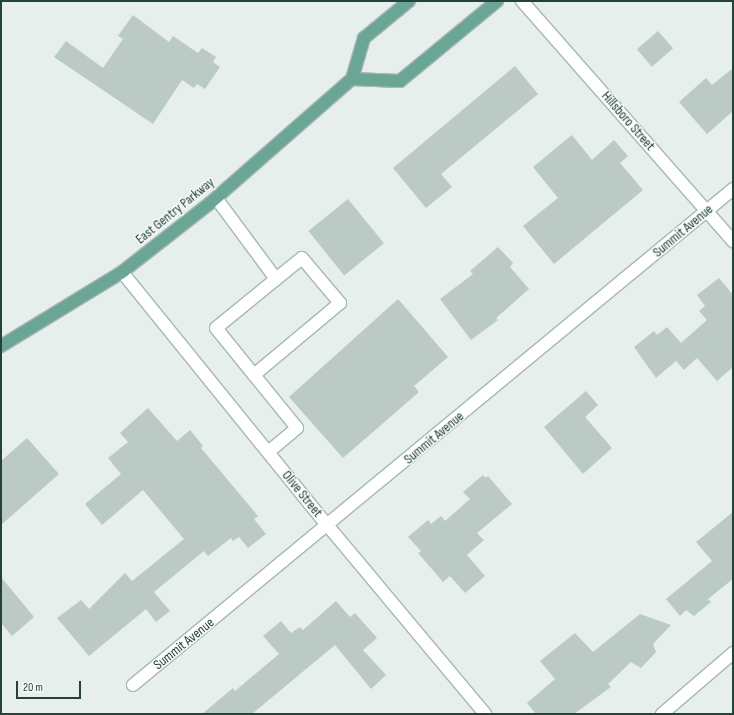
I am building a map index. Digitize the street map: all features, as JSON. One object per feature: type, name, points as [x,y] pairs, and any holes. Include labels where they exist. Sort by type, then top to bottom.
[{"type":"main road","points":[[409,1],[364,38],[352,79],[400,81],[497,1]]},
{"type":"main road","name":"East Gentry Parkway","points":[[1,346],[122,272],[216,198],[352,79]]},
{"type":"street","name":"Hillsboro Street","points":[[522,1],[733,241]]},
{"type":"street","name":"Summit Avenue","points":[[133,685],[328,526],[733,189]]},
{"type":"street","points":[[216,198],[276,279]]},
{"type":"street","points":[[254,375],[340,303],[302,258],[216,328],[254,375],[297,428],[268,452]]},
{"type":"street","name":"Olive Street","points":[[122,272],[328,526],[485,714]]},
{"type":"street","points":[[662,714],[733,653]]},
{"type":"building","points":[[133,15],[169,42],[173,36],[198,53],[202,48],[216,57],[213,62],[220,67],[205,89],[197,84],[194,88],[182,80],[153,124],[54,57],[66,41],[103,68],[123,39],[118,36]]},
{"type":"building","points":[[658,31],[673,48],[652,67],[637,49]]},
{"type":"building","points":[[515,66],[538,94],[441,174],[452,187],[426,208],[393,168]]},
{"type":"building","points":[[733,68],[733,111],[707,134],[679,102],[706,78],[712,85]]},
{"type":"building","points":[[572,135],[592,160],[614,140],[628,156],[620,163],[643,190],[554,264],[523,226],[558,198],[533,167]]},
{"type":"building","points":[[348,199],[384,243],[344,275],[308,231]]},
{"type":"building","points":[[498,247],[513,263],[510,267],[529,289],[496,318],[498,320],[471,340],[440,299],[473,274],[470,271]]},
{"type":"building","points":[[719,278],[733,295],[733,367],[717,381],[697,358],[684,370],[676,361],[656,378],[634,347],[654,331],[657,335],[667,327],[681,343],[707,320],[699,311],[705,306],[697,295]]},
{"type":"building","points":[[398,299],[448,357],[414,386],[419,392],[343,458],[289,397]]},
{"type":"building","points":[[586,391],[598,405],[585,417],[612,448],[583,474],[544,427]]},
{"type":"building","points":[[148,408],[177,441],[190,430],[203,446],[201,448],[258,516],[254,519],[266,534],[248,548],[239,537],[233,541],[231,538],[208,556],[204,551],[154,592],[170,611],[156,622],[146,609],[89,656],[57,618],[81,600],[89,609],[125,573],[132,581],[184,539],[143,490],[102,525],[85,504],[121,474],[108,458],[128,442],[120,433]]},
{"type":"building","points":[[27,438],[59,474],[1,525],[1,461]]},
{"type":"building","points":[[483,475],[486,478],[488,476],[512,504],[477,533],[484,540],[467,555],[485,576],[465,593],[450,576],[443,582],[418,553],[421,551],[408,537],[428,520],[431,524],[441,516],[445,521],[470,499],[463,492]]},
{"type":"building","points":[[733,512],[733,579],[708,599],[711,602],[694,616],[686,610],[680,616],[666,599],[712,561],[696,542]]},
{"type":"building","points":[[1,577],[34,617],[12,636],[1,623]]},
{"type":"building","points":[[336,601],[350,617],[355,613],[377,638],[363,650],[386,675],[371,689],[335,645],[252,714],[202,714],[233,688],[235,691],[279,654],[263,636],[281,621],[291,633],[300,627],[303,630]]},
{"type":"building","points":[[640,614],[671,625],[653,644],[656,652],[641,668],[631,662],[608,684],[611,687],[574,714],[536,714],[527,703],[555,679],[540,661],[575,633],[593,652]]}]
